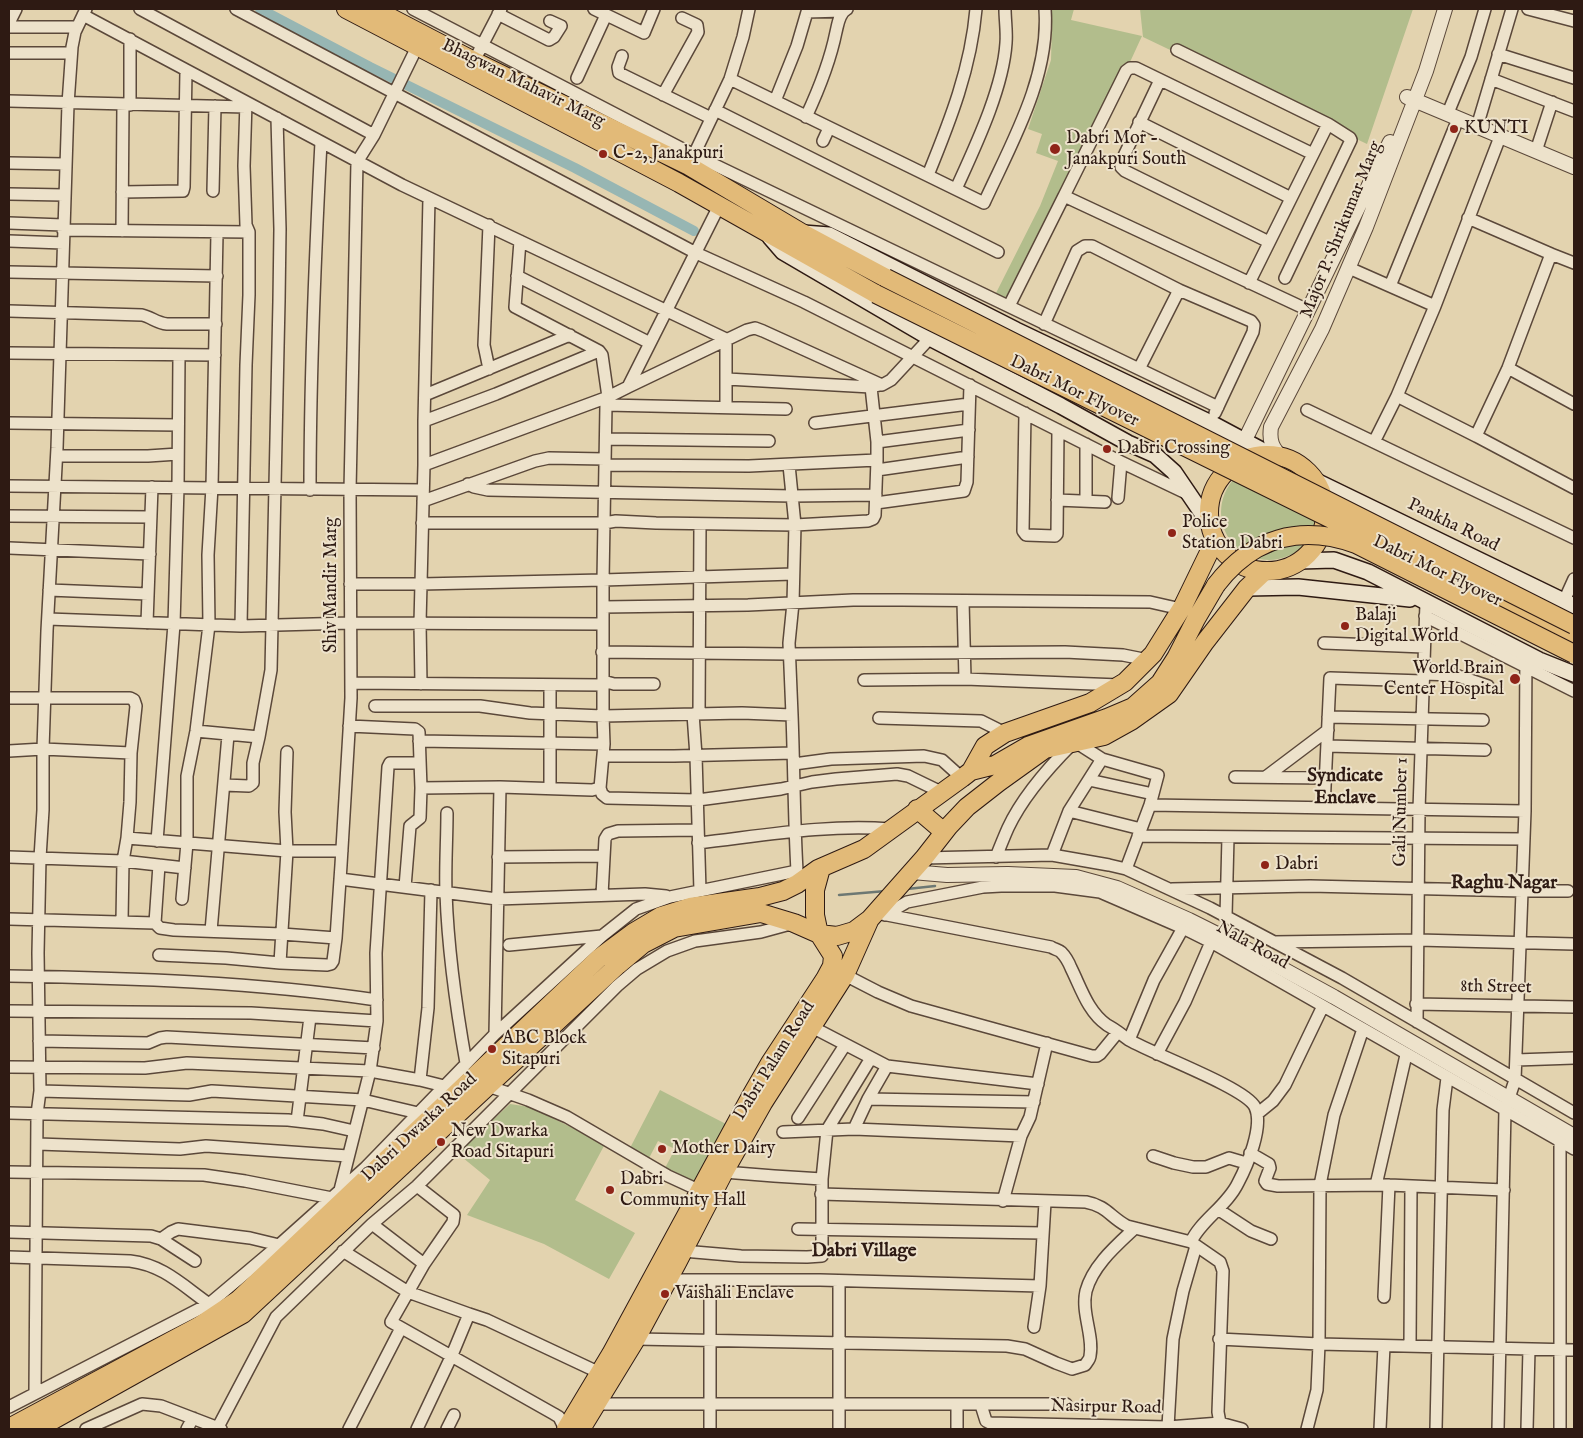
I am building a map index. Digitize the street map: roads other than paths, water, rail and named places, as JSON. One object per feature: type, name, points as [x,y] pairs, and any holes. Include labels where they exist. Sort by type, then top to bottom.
[{"type":"main road","name":"Bhagwan Mahavir Marg","points":[[346,9],[766,231]]},
{"type":"main road","name":"Bhagwan Mahavir Marg","points":[[374,9],[474,61],[692,160],[802,233]]},
{"type":"main road","name":"Dabri Mor Flyover","points":[[766,231],[876,294],[1493,599],[1574,641]]},
{"type":"main road","points":[[766,231],[783,252],[930,338],[1128,443],[1155,455],[1174,472],[1226,555],[1235,561],[1244,566],[1265,571],[1283,568],[1299,561],[1315,545],[1324,524],[1325,512],[1323,501],[1314,480],[1300,466],[1016,330],[829,234],[802,233]]},
{"type":"main road","name":"Dabri Mor Flyover","points":[[802,233],[886,278],[1574,625]]},
{"type":"main road","points":[[1128,443],[1124,428],[1127,413],[1135,401],[1148,393]]},
{"type":"main road","points":[[1212,533],[1210,502],[1213,491],[1226,471],[1247,459],[1276,456]]},
{"type":"main road","name":"Pankha Road","points":[[1314,480],[1569,604]]},
{"type":"main road","name":"Dabri Dwarka Road","points":[[9,1428],[199,1326],[238,1300],[450,1090],[600,958],[634,932],[661,916],[690,907],[760,898],[783,891],[797,878],[864,849],[967,774],[986,746],[1005,733],[1090,703],[1120,685],[1153,654],[1181,609],[1212,533]]},
{"type":"main road","points":[[967,774],[995,765],[1028,746],[1107,718],[1133,706],[1160,683],[1216,585],[1226,572],[1239,559],[1254,550],[1270,542],[1287,537],[1304,534],[1322,535],[1356,544],[1574,654]]},
{"type":"main road","points":[[1407,593],[1438,540]]},
{"type":"main road","points":[[1299,561],[1334,560],[1368,572],[1407,593],[1424,607],[1526,660],[1574,674]]},
{"type":"main road","points":[[878,914],[944,832],[967,807],[999,782],[1045,749],[1104,736],[1131,721],[1169,694],[1205,642],[1247,588],[1265,571]]},
{"type":"main road","points":[[1247,588],[1298,587],[1374,594],[1424,607]]},
{"type":"main road","points":[[918,809],[944,832]]},
{"type":"main road","name":"Dabri Palam Road","points":[[565,1429],[600,1373],[705,1193],[770,1063],[832,966],[833,956],[819,934],[815,915],[815,890],[821,868]]},
{"type":"main road","name":"Dabri Dwarka Road","points":[[37,1429],[242,1314],[642,944],[674,928],[761,913],[794,923],[819,934],[837,936],[854,931],[878,914]]},
{"type":"main road","name":"Dabri Palam Road","points":[[581,1429],[636,1339],[668,1280],[683,1250],[705,1193],[724,1172],[763,1103],[845,975],[878,914]]},
{"type":"street","points":[[9,23],[16,9]]},
{"type":"street","points":[[140,9],[374,135]]},
{"type":"street","points":[[236,9],[698,248],[1188,494]]},
{"type":"street","points":[[405,25],[414,9],[483,44],[692,160],[1009,306],[1218,407]]},
{"type":"street","points":[[594,9],[644,32],[654,9]]},
{"type":"street","points":[[678,183],[692,160],[730,79],[743,37],[749,9]]},
{"type":"street","points":[[928,175],[954,110],[966,71],[974,33],[976,9]]},
{"type":"street","points":[[956,189],[992,104],[1004,60],[1006,43],[1005,9]]},
{"type":"street","points":[[730,79],[984,203],[1019,127],[1034,85],[1044,49],[1045,9]]},
{"type":"street","name":"Major P. Shrikumar Marg","points":[[1276,456],[1270,440],[1270,427],[1322,329],[1366,227],[1411,96],[1437,9]]},
{"type":"street","name":"Major P. Shrikumar Marg","points":[[1245,440],[1411,96],[1426,71],[1445,9]]},
{"type":"street","points":[[1390,286],[1454,114],[1484,9]]},
{"type":"street","points":[[1479,120],[1512,9]]},
{"type":"street","points":[[1528,9],[1549,11],[1574,21]]},
{"type":"street","points":[[774,101],[797,46],[807,12],[845,10]]},
{"type":"street","points":[[806,117],[832,54],[838,20],[845,10]]},
{"type":"street","points":[[35,1393],[37,1114],[40,1091],[39,919],[43,749],[49,590],[56,486],[62,243],[68,104],[71,53],[77,28],[85,12],[186,71],[357,162],[666,312],[726,339]]},
{"type":"street","points":[[474,61],[500,12],[549,40],[554,38],[561,26],[550,21]]},
{"type":"street","points":[[577,78],[606,15]]},
{"type":"street","points":[[663,95],[698,32],[697,25],[682,18]]},
{"type":"street","points":[[9,27],[77,28]]},
{"type":"street","points":[[122,231],[122,192],[130,39]]},
{"type":"street","points":[[357,162],[374,135],[417,47]]},
{"type":"street","points":[[1178,50],[1328,124],[1348,136],[1351,140],[1286,278]]},
{"type":"street","points":[[9,53],[71,53]]},
{"type":"street","points":[[1498,54],[1574,78]]},
{"type":"street","points":[[622,56],[618,67],[619,74],[663,95],[713,114],[998,252]]},
{"type":"street","points":[[1009,306],[1126,71],[1130,68],[1136,68],[1313,154]]},
{"type":"street","points":[[122,192],[183,191],[186,71]]},
{"type":"street","points":[[1491,79],[1574,111]]},
{"type":"street","points":[[1160,80],[1139,122],[1122,160],[1121,167],[1125,171],[1269,242]]},
{"type":"street","points":[[1411,96],[1574,168]]},
{"type":"street","points":[[9,102],[185,106],[246,104]]},
{"type":"street","points":[[1538,145],[1552,102]]},
{"type":"street","points":[[241,626],[249,295],[249,232],[246,225],[244,166],[246,104]]},
{"type":"street","points":[[213,191],[215,106]]},
{"type":"street","points":[[1454,114],[1479,120],[1574,160]]},
{"type":"street","points":[[224,785],[252,785],[254,780],[252,763],[259,737],[271,670],[280,229],[277,118]]},
{"type":"street","points":[[1139,122],[1291,198]]},
{"type":"street","points":[[1249,283],[1328,124]]},
{"type":"street","points":[[823,142],[829,128]]},
{"type":"street","points":[[1374,442],[1397,396],[1435,306],[1500,136]]},
{"type":"street","points":[[310,490],[314,279],[321,142]]},
{"type":"street","name":"Shiv Mandir Marg","points":[[159,955],[280,963],[331,964],[336,938],[349,726],[350,490],[357,162]]},
{"type":"street","points":[[9,163],[65,164]]},
{"type":"street","points":[[9,194],[64,195]]},
{"type":"street","points":[[1064,196],[1308,310]]},
{"type":"street","points":[[422,684],[420,623],[430,198]]},
{"type":"street","points":[[628,387],[719,206]]},
{"type":"street","points":[[1468,218],[1574,263]]},
{"type":"street","points":[[9,223],[122,231],[249,232]]},
{"type":"street","points":[[488,368],[484,344],[489,225]]},
{"type":"street","points":[[182,899],[187,843],[187,776],[196,731],[208,624],[208,555],[212,487],[217,233]]},
{"type":"street","points":[[9,241],[62,243]]},
{"type":"street","points":[[520,241],[515,307],[570,335],[599,351],[602,355],[607,401],[602,624],[604,750],[600,788],[602,794],[607,798],[698,800],[793,787],[812,782],[897,774],[908,776],[941,792]]},
{"type":"street","points":[[1044,324],[1077,251],[1085,246],[1092,246],[1180,290],[1251,321],[1254,325],[1253,332],[1211,423]]},
{"type":"street","points":[[1476,436],[1508,368],[1551,254]]},
{"type":"street","points":[[1349,268],[1435,306]]},
{"type":"street","points":[[9,272],[217,276]]},
{"type":"street","points":[[517,276],[650,344]]},
{"type":"street","points":[[1140,370],[1180,290]]},
{"type":"street","points":[[9,311],[142,315],[159,323],[167,324],[216,324]]},
{"type":"street","points":[[424,465],[607,401],[628,387],[726,339],[755,328],[876,386]]},
{"type":"street","points":[[425,395],[570,335]]},
{"type":"street","points":[[726,379],[876,386],[891,380],[930,338]]},
{"type":"street","points":[[726,339],[726,407]]},
{"type":"street","points":[[424,421],[505,391],[599,351]]},
{"type":"street","points":[[9,353],[215,355]]},
{"type":"street","points":[[157,841],[174,624],[179,356]]},
{"type":"street","points":[[1508,368],[1574,404]]},
{"type":"street","points":[[422,523],[604,523],[616,521],[700,524],[795,524],[868,521],[873,519],[875,515],[876,499],[877,442],[873,417],[876,386]]},
{"type":"street","points":[[468,484],[474,488],[488,490],[876,499],[964,491],[967,482],[970,386]]},
{"type":"street","points":[[1397,396],[1574,488]]},
{"type":"street","points":[[607,401],[786,409]]},
{"type":"street","points":[[815,423],[969,404]]},
{"type":"street","points":[[1308,410],[1574,538]]},
{"type":"street","points":[[1024,413],[1022,531],[1024,534],[1056,535],[1058,430]]},
{"type":"street","points":[[9,423],[178,425]]},
{"type":"street","points":[[877,442],[969,430]]},
{"type":"street","points":[[606,439],[769,441]]},
{"type":"street","points":[[1086,444],[1086,501]]},
{"type":"street","points":[[57,456],[148,456],[178,454]]},
{"type":"street","points":[[9,486],[350,490],[423,496],[550,458],[605,462],[877,465],[968,457]]},
{"type":"street","points":[[1118,498],[1121,462]]},
{"type":"street","points":[[9,1407],[209,1304],[279,1245],[365,1168],[418,1113],[450,1090],[466,1064],[495,1034],[602,936],[636,909],[670,897],[700,891],[797,878],[789,654],[793,603],[795,524],[789,465]]},
{"type":"street","points":[[147,623],[152,487]]},
{"type":"street","points":[[1057,500],[1105,502]]},
{"type":"street","points":[[9,516],[151,517]]},
{"type":"street","points":[[700,524],[699,652],[696,714],[700,891]]},
{"type":"street","points":[[9,548],[150,554]]},
{"type":"street","points":[[350,584],[603,580],[793,574]]},
{"type":"street","points":[[1569,604],[1574,579]]},
{"type":"street","points":[[49,590],[148,594]]},
{"type":"street","points":[[793,603],[807,595]]},
{"type":"street","points":[[603,607],[882,600],[1150,602],[1181,609]]},
{"type":"street","points":[[963,601],[965,680]]},
{"type":"street","name":"Gali Number 1","points":[[1416,1022],[1424,607]]},
{"type":"street","points":[[48,619],[241,626],[350,623],[602,624]]},
{"type":"street","points":[[1324,643],[1424,647]]},
{"type":"street","points":[[602,652],[789,654],[1099,653],[1123,654],[1148,660]]},
{"type":"street","points":[[1526,660],[1574,691]]},
{"type":"street","points":[[1498,1429],[1507,1104],[1515,1080],[1523,891],[1526,660]]},
{"type":"street","points":[[1324,808],[1330,678],[1423,678],[1455,675],[1488,686]]},
{"type":"street","points":[[864,680],[965,680],[1120,685]]},
{"type":"street","points":[[350,683],[654,684]]},
{"type":"street","points":[[550,685],[550,788]]},
{"type":"street","points":[[9,698],[130,698],[134,700],[136,706],[131,753],[130,802],[123,862],[122,921]]},
{"type":"street","points":[[374,706],[480,706],[603,716],[742,713],[792,715]]},
{"type":"street","points":[[1328,717],[1483,720]]},
{"type":"street","points":[[879,718],[981,722],[1005,733]]},
{"type":"street","points":[[349,726],[415,729],[419,732],[420,818],[410,826],[406,887]]},
{"type":"street","points":[[1267,776],[1328,730]]},
{"type":"street","points":[[196,731],[259,737]]},
{"type":"street","points":[[211,931],[228,735]]},
{"type":"street","points":[[419,742],[550,743],[604,750],[696,756],[831,758],[924,756],[942,760],[967,774]]},
{"type":"street","points":[[996,857],[1008,826],[1021,806],[1046,772],[1075,743],[1102,759],[1158,775],[1126,869]]},
{"type":"street","points":[[1327,746],[1485,750]]},
{"type":"street","points":[[9,751],[43,749],[131,753]]},
{"type":"street","points":[[280,963],[287,851],[285,812],[288,752]]},
{"type":"street","points":[[1052,855],[1070,810],[1102,759]]},
{"type":"street","points":[[336,1194],[348,1156],[374,1048],[377,1021],[376,953],[389,764],[420,763]]},
{"type":"street","points":[[1235,777],[1326,778]]},
{"type":"street","points":[[1089,780],[1151,800],[1324,808],[1525,811]]},
{"type":"street","points":[[421,788],[500,787],[592,790],[600,788]]},
{"type":"street","points":[[495,1034],[500,787]]},
{"type":"street","points":[[1070,810],[1139,833],[1228,836],[1524,839]]},
{"type":"street","points":[[447,813],[446,892],[457,1015],[466,1064]]},
{"type":"street","points":[[698,843],[795,832],[866,828],[890,830]]},
{"type":"street","points":[[602,895],[605,839],[608,834],[612,832],[698,830]]},
{"type":"street","points":[[1226,916],[1228,836]]},
{"type":"street","points":[[127,838],[287,851],[342,851]]},
{"type":"street","points":[[924,858],[1052,855],[1126,869],[1226,916],[1342,978],[1574,1113]]},
{"type":"street","points":[[498,857],[604,856]]},
{"type":"street","points":[[9,857],[123,862],[185,868]]},
{"type":"street","points":[[155,923],[159,865]]},
{"type":"street","points":[[910,874],[1032,875],[1089,880],[1117,888],[1334,997],[1507,1104],[1574,1136]]},
{"type":"street","points":[[340,879],[497,899],[644,894],[670,897]]},
{"type":"street","name":"Nala Road","points":[[878,914],[906,902],[974,889],[1001,886],[1055,886],[1100,892],[1183,928],[1202,932],[1211,942],[1447,1078],[1507,1104],[1574,1149]]},
{"type":"street","points":[[1171,889],[1310,886],[1568,891]]},
{"type":"street","points":[[420,1080],[428,1008],[431,890]]},
{"type":"street","points":[[1202,932],[1210,908]]},
{"type":"street","points":[[878,914],[1051,947],[1061,952],[1099,1020],[1129,1040],[1220,1082],[1251,1102],[1255,1107],[1258,1128],[1256,1140],[1235,1189],[1219,1210],[1197,1232],[1173,1339],[1168,1427]]},
{"type":"street","points":[[9,919],[122,921],[155,923],[167,930],[336,938]]},
{"type":"street","points":[[86,1429],[142,1404],[161,1406],[219,1429],[276,1317],[343,1250],[417,1186],[617,986],[667,951],[695,941],[761,932],[794,923]]},
{"type":"street","points":[[1129,1040],[1154,980],[1183,928]]},
{"type":"street","points":[[509,945],[602,936]]},
{"type":"street","points":[[1274,942],[1418,940],[1574,944]]},
{"type":"street","points":[[1157,1054],[1185,1002],[1211,942]]},
{"type":"street","points":[[845,975],[911,1006],[1097,1056],[1118,1032]]},
{"type":"street","points":[[9,976],[164,980],[330,993],[377,1000]]},
{"type":"street","name":"8th Street","points":[[1416,1004],[1574,1007]]},
{"type":"street","points":[[1257,1114],[1274,1101],[1285,1085],[1323,1006]]},
{"type":"street","points":[[9,1011],[252,1013],[377,1021]]},
{"type":"street","points":[[297,1121],[310,1017]]},
{"type":"street","points":[[812,1027],[887,1066],[1038,1084]]},
{"type":"street","points":[[1306,1429],[1317,1390],[1320,1185],[1334,1115],[1363,1029]]},
{"type":"street","points":[[39,1041],[148,1043],[167,1037],[374,1048]]},
{"type":"street","points":[[1003,1201],[1021,1136],[1030,1117],[1048,1043]]},
{"type":"street","points":[[798,1118],[845,1045]]},
{"type":"street","points":[[1376,1185],[1406,1054]]},
{"type":"street","points":[[683,1250],[741,1256],[820,1256],[822,1253],[822,1178],[827,1130],[871,1058]]},
{"type":"street","points":[[1516,1060],[1574,1058]]},
{"type":"street","points":[[9,1067],[145,1068],[187,1064],[370,1071],[420,1080],[450,1090]]},
{"type":"street","points":[[854,1129],[868,1099],[887,1066]]},
{"type":"street","points":[[1436,1429],[1443,1110],[1447,1078]]},
{"type":"street","points":[[488,1086],[528,1100],[567,1117],[668,1176],[705,1193]]},
{"type":"street","points":[[40,1091],[189,1095],[212,1091],[300,1096],[362,1100],[418,1113]]},
{"type":"street","points":[[868,1099],[1034,1102]]},
{"type":"street","points":[[9,1113],[297,1121],[354,1131]]},
{"type":"street","points":[[783,1132],[854,1129],[1021,1136]]},
{"type":"street","points":[[1560,1140],[1560,1429]]},
{"type":"street","points":[[38,1144],[180,1149],[206,1146],[348,1156]]},
{"type":"street","points":[[1153,1156],[1193,1167],[1206,1167],[1229,1158],[1248,1158],[1269,1164],[1270,1168],[1266,1178],[1267,1184],[1278,1186],[1389,1185],[1504,1190]]},
{"type":"street","points":[[9,1172],[37,1174],[204,1175],[336,1194]]},
{"type":"street","points":[[724,1172],[822,1178]]},
{"type":"street","points":[[1384,1297],[1389,1185]]},
{"type":"street","points":[[417,1186],[454,1215],[453,1222],[424,1264],[391,1322],[453,1352],[559,1417],[565,1429]]},
{"type":"street","points":[[1410,1346],[1411,1186]]},
{"type":"street","points":[[822,1194],[1003,1201],[1086,1202],[1104,1208],[1120,1223],[1194,1244],[1220,1262],[1224,1271],[1219,1339],[1218,1412],[1220,1423]]},
{"type":"street","points":[[1034,1327],[1040,1286],[1044,1202]]},
{"type":"street","points":[[1219,1210],[1251,1231],[1270,1239]]},
{"type":"street","points":[[372,1224],[424,1264]]},
{"type":"street","points":[[636,1339],[1016,1346],[1072,1369],[1085,1365],[1090,1357],[1085,1313],[1086,1291],[1092,1277],[1105,1257],[1135,1228]]},
{"type":"street","points":[[161,1239],[178,1229],[258,1239],[279,1245]]},
{"type":"street","points":[[798,1230],[1043,1233]]},
{"type":"street","points":[[9,1232],[151,1236],[161,1239],[195,1260]]},
{"type":"street","points":[[343,1250],[408,1292],[487,1320],[600,1373]]},
{"type":"street","points":[[9,1257],[130,1260],[145,1263],[159,1268],[209,1304]]},
{"type":"street","points":[[668,1280],[839,1281],[1040,1286]]},
{"type":"street","points":[[710,1280],[710,1429]]},
{"type":"street","points":[[839,1281],[839,1429]]},
{"type":"street","points":[[417,1429],[469,1314]]},
{"type":"street","points":[[349,1429],[401,1328]]},
{"type":"street","points":[[1219,1339],[1319,1344],[1574,1350]]},
{"type":"street","points":[[1380,1429],[1384,1346]]},
{"type":"street","points":[[1527,1429],[1530,1349]]},
{"type":"street","points":[[597,1404],[1066,1404]]},
{"type":"street","points":[[957,1404],[957,1429]]},
{"type":"street","name":"Nasirpur Road","points":[[981,1405],[986,1422],[1004,1426],[1168,1427],[1220,1423],[1242,1429]]},
{"type":"street","points":[[447,1429],[454,1416]]},
{"type":"street","points":[[187,1429],[193,1418]]},
{"type":"waterway","points":[[260,9],[370,67],[575,168],[694,231]]},
{"type":"waterway","points":[[907,889],[935,886]]},
{"type":"waterway","points":[[839,895],[886,891]]},
{"type":"place","name":"KUNTI","points":[[1454,129]]},
{"type":"place","name":"Dabri Mor - Janakpuri South","points":[[1055,149]]},
{"type":"place","name":"C-2, Janakpuri","points":[[603,154]]},
{"type":"place","name":"Dabri Crossing","points":[[1107,449]]},
{"type":"place","name":"Police Station Dabri","points":[[1172,533]]},
{"type":"place","name":"Balaji Digital World","points":[[1345,626]]},
{"type":"place","name":"World Brain Center Hospital","points":[[1515,679]]},
{"type":"place","name":"Dabri","points":[[1265,865]]},
{"type":"place","name":"ABC Block Sitapuri","points":[[492,1049]]},
{"type":"place","name":"New Dwarka Road Sitapuri","points":[[441,1142]]},
{"type":"place","name":"Mother Dairy","points":[[662,1149]]},
{"type":"place","name":"Dabri Community Hall","points":[[610,1190]]},
{"type":"place","name":"Vaishali Enclave","points":[[665,1294]]},
{"type":"district","name":"Syndicate Enclave","points":[[1345,788]]},
{"type":"district","name":"Raghu Nagar","points":[[1504,884]]},
{"type":"district","name":"Dabri Village","points":[[864,1252]]}]
